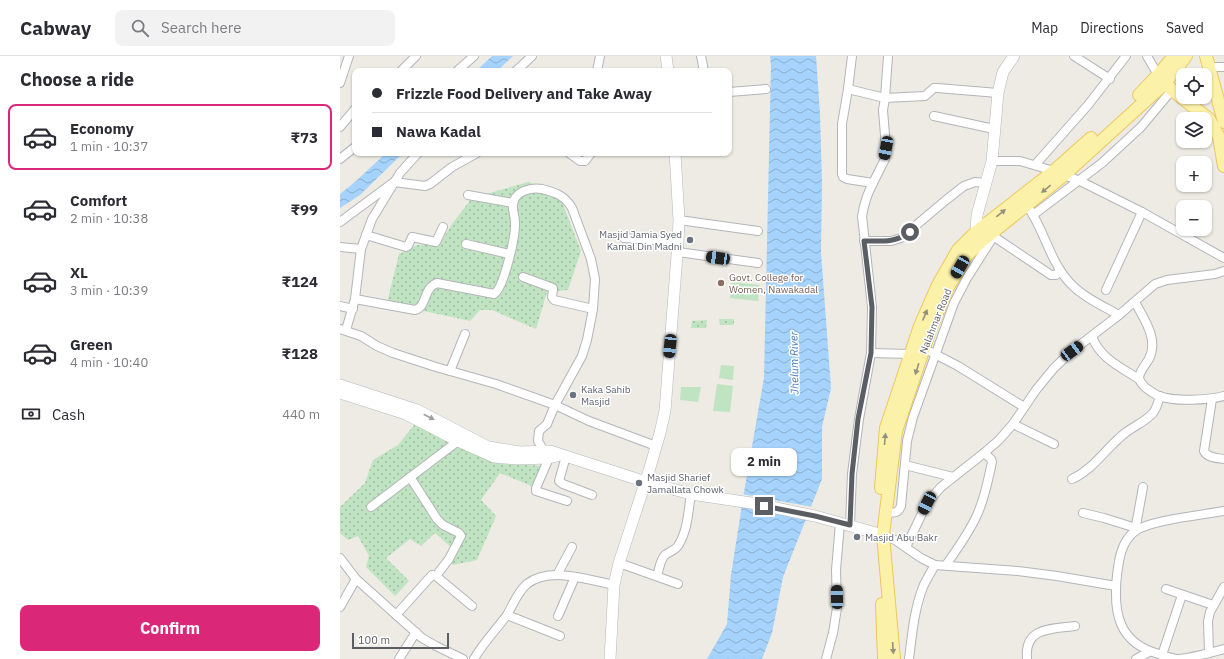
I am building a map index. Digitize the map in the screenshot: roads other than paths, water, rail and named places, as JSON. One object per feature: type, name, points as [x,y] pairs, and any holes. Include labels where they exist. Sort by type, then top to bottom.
[{"type":"main road","points":[[666,56],[668,68]]},
{"type":"main road","points":[[988,234],[977,215],[992,161],[998,93],[1004,72],[1014,56]]},
{"type":"main road","name":"Nalahmar Road","points":[[1165,83],[1174,56]]},
{"type":"main road","name":"Nalahmar Road","points":[[884,659],[880,572],[880,534],[886,428],[917,348],[930,330],[947,289],[966,256],[988,234],[1165,83],[1186,56]]},
{"type":"main road","points":[[1207,62],[1224,118]]},
{"type":"main road","points":[[1165,83],[1209,119],[1219,137],[1224,166]]},
{"type":"main road","points":[[610,659],[614,585],[619,563],[646,482],[665,411],[678,247],[679,220],[675,156]]},
{"type":"main road","name":"Nalahmar Road","points":[[988,234],[1026,205],[1059,173]]},
{"type":"main road","name":"Nalahmar Road","points":[[894,659],[880,534],[886,512],[896,430],[917,348]]},
{"type":"main road","points":[[340,385],[417,410],[488,447],[555,455],[691,494],[751,503],[815,516],[880,534]]},
{"type":"main road","points":[[340,393],[406,414],[458,441],[494,457],[517,460],[555,455]]},
{"type":"street","points":[[340,82],[349,56]]},
{"type":"street","points":[[404,68],[416,56]]},
{"type":"street","points":[[460,68],[474,56]]},
{"type":"street","points":[[519,68],[532,56]]},
{"type":"street","points":[[598,68],[600,56]]},
{"type":"street","points":[[701,56],[703,68]]},
{"type":"street","points":[[852,56],[842,124],[842,174],[843,177],[847,179],[873,182]]},
{"type":"street","points":[[826,659],[833,633],[837,608],[836,570],[845,524],[858,419],[871,353],[872,307],[862,216],[868,192],[884,159],[886,148],[883,110],[888,56]]},
{"type":"street","points":[[1074,56],[1110,79]]},
{"type":"street","points":[[1035,165],[1110,79],[1126,56]]},
{"type":"street","points":[[1033,215],[1080,181],[1123,144],[1141,126],[1165,83],[1147,56]]},
{"type":"street","points":[[1207,62],[1224,67]]},
{"type":"street","points":[[848,89],[885,98],[925,96],[934,88],[998,93]]},
{"type":"street","points":[[732,92],[766,89]]},
{"type":"street","points":[[340,127],[352,113]]},
{"type":"street","points":[[934,116],[994,129]]},
{"type":"street","points":[[340,159],[352,150]]},
{"type":"street","points":[[415,156],[394,182],[372,219],[361,249],[353,308],[343,329],[361,336],[377,346],[393,353],[496,384],[555,405],[589,421],[656,446]]},
{"type":"street","points":[[340,222],[394,182],[425,186],[430,184],[444,172],[472,156]]},
{"type":"street","points":[[572,156],[580,161],[585,161],[589,156]]},
{"type":"street","points":[[992,161],[1020,161],[1080,181],[1142,212],[1224,258]]},
{"type":"street","points":[[864,241],[891,241],[901,238],[964,186],[975,182],[986,183]]},
{"type":"street","points":[[355,299],[416,310],[421,307],[429,288],[437,283],[494,294],[502,284],[509,254],[515,222],[512,205],[514,199],[520,193],[528,189],[538,188],[561,195],[568,201],[572,208],[591,259],[595,279],[593,309],[587,340],[582,356],[555,405],[547,424],[539,431],[538,441],[555,455],[559,481],[592,495]]},
{"type":"street","points":[[468,195],[513,203]]},
{"type":"street","points":[[1026,205],[1033,215],[1060,270],[1071,284],[1119,315]]},
{"type":"street","points":[[1106,290],[1142,212]]},
{"type":"street","points":[[679,220],[758,231]]},
{"type":"street","points":[[366,235],[406,247],[408,246],[412,237],[436,242],[443,227]]},
{"type":"street","points":[[886,512],[894,513],[900,509],[907,441],[913,417],[954,303],[988,234],[1051,275],[1056,275],[1060,270]]},
{"type":"street","points":[[624,238],[758,263]]},
{"type":"street","points":[[466,244],[509,254]]},
{"type":"street","points":[[340,247],[361,249]]},
{"type":"street","points":[[906,547],[927,503],[940,487],[984,453],[1013,424],[1036,390],[1054,368],[1072,351],[1119,315],[1155,284],[1166,280],[1215,274],[1224,271]]},
{"type":"street","points":[[523,276],[552,287],[552,298],[554,300],[593,309]]},
{"type":"street","points":[[1135,302],[1151,335],[1153,345],[1150,357],[1141,372],[1139,379]]},
{"type":"street","points":[[340,306],[353,308]]},
{"type":"street","points":[[450,371],[466,334]]},
{"type":"street","points":[[1092,336],[1101,353],[1139,379],[1142,384],[1152,393],[1171,398],[1200,400],[1224,396]]},
{"type":"street","points":[[871,353],[917,348],[935,354],[958,366],[1024,407]]},
{"type":"street","points":[[1072,480],[1082,475],[1126,433],[1154,412],[1160,396]]},
{"type":"street","points":[[1212,399],[1204,451],[1209,456],[1224,459]]},
{"type":"street","points":[[1013,424],[1054,444]]},
{"type":"street","points":[[371,507],[458,441]]},
{"type":"street","points":[[946,565],[969,531],[984,499],[992,462],[991,459],[984,453]]},
{"type":"street","points":[[555,455],[536,488],[536,491],[567,501]]},
{"type":"street","points":[[905,465],[953,477]]},
{"type":"street","points":[[410,477],[437,519],[443,525],[459,533],[461,536],[449,560],[439,572]]},
{"type":"street","points":[[1136,530],[1143,487]]},
{"type":"street","points":[[657,576],[663,558],[676,548],[683,535],[687,524],[691,494]]},
{"type":"street","points":[[1224,511],[1147,525],[1136,530],[1122,549],[1119,558],[1116,586],[1117,611],[1122,628],[1134,643],[1149,652],[1177,659],[1224,649]]},
{"type":"street","points":[[1083,513],[1104,518],[1136,530]]},
{"type":"street","points":[[880,534],[906,547],[921,558],[935,565],[1056,576],[1116,586]]},
{"type":"street","points":[[557,575],[572,547]]},
{"type":"street","points":[[340,558],[356,579],[416,632],[436,646],[463,659]]},
{"type":"street","points":[[619,563],[678,584]]},
{"type":"street","points":[[909,659],[912,628],[916,608],[923,587],[935,565]]},
{"type":"street","points":[[396,615],[432,575],[436,576],[472,606]]},
{"type":"street","points":[[474,659],[479,649],[506,615],[526,584],[536,578],[557,575],[614,585]]},
{"type":"street","points":[[558,616],[575,577]]},
{"type":"street","points":[[340,607],[356,579]]},
{"type":"street","points":[[1209,653],[1208,621],[1210,612],[1224,587]]},
{"type":"street","points":[[1166,589],[1213,605]]},
{"type":"street","points":[[1162,655],[1182,595]]},
{"type":"street","points":[[506,615],[560,636]]},
{"type":"street","points":[[1027,659],[1026,652],[1029,641],[1035,634],[1046,629],[1075,626]]},
{"type":"street","points":[[398,659],[416,632]]},
{"type":"street","points":[[1136,659],[1149,652]]},
{"type":"water","points":[[492,56],[513,56],[500,68],[479,68]]},
{"type":"water","name":"Jhelum River","points":[[770,56],[816,56],[820,114],[822,184],[821,252],[831,388],[822,427],[822,479],[783,577],[772,633],[762,659],[707,659],[727,624],[731,575],[764,378]]},
{"type":"water","points":[[383,156],[400,156],[360,195],[340,208],[340,194]]},
{"type":"place","name":"Masjid Jamia Syed Kamal Din Madni","points":[[690,240]]},
{"type":"place","name":"Govt. College for Women, Nawakadal","points":[[721,283]]},
{"type":"place","name":"Kaka Sahib Masjid","points":[[573,395]]},
{"type":"place","name":"Masjid Sharief Jamallata Chowk","points":[[639,483]]},
{"type":"place","name":"Masjid Abu Bakr","points":[[857,537]]}]
